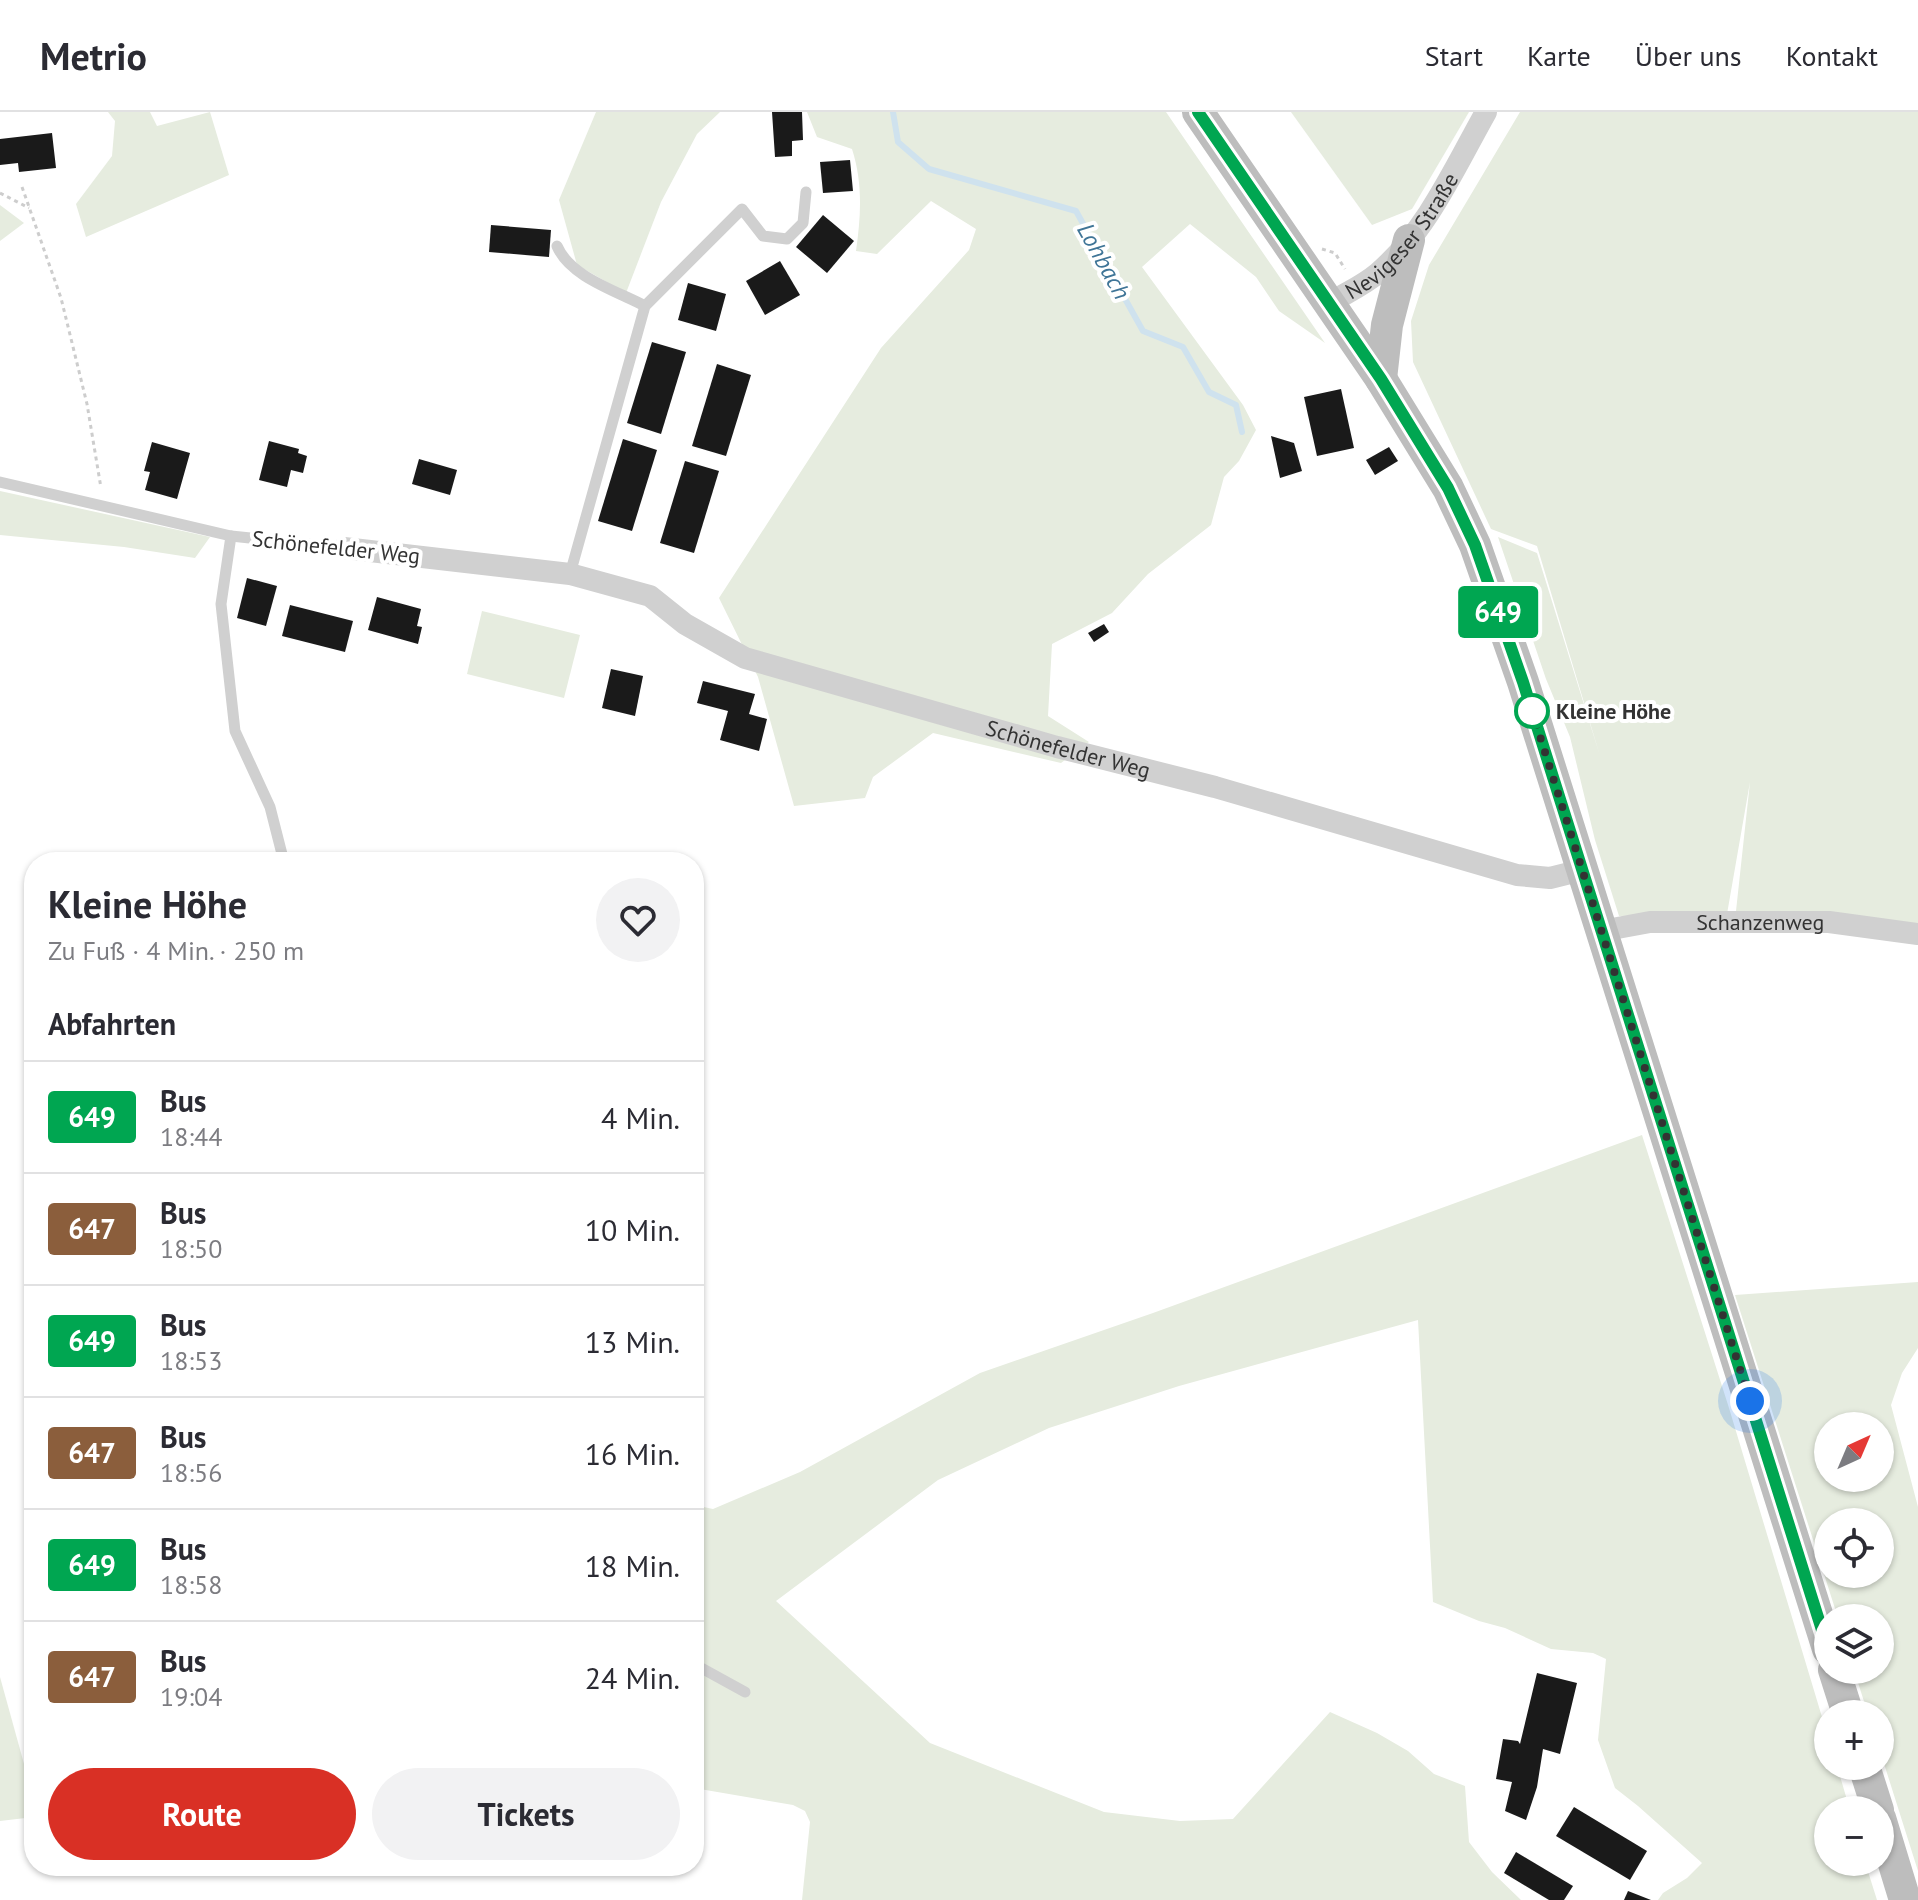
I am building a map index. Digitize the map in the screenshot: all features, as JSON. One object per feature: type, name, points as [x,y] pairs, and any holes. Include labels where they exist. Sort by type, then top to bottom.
[{"type":"main road","points":[[1198,112],[1330,303]]},
{"type":"main road","points":[[1381,379],[1387,325],[1409,240]]},
{"type":"main road","name":"Nevigeser Straße","points":[[1330,303],[1448,488],[1475,545],[1523,682],[1814,1605]]},
{"type":"main road","points":[[1894,1864],[1905,1900]]},
{"type":"street","name":"Nevigeser Straße","points":[[1330,303],[1378,274],[1409,240],[1434,206],[1486,112]]},
{"type":"street","name":"Schönefelder Weg","points":[[344,548],[570,574],[650,596],[685,624],[745,658],[1057,747],[1215,787],[1517,875],[1550,878],[1582,870]]},
{"type":"street","name":"Schanzenweg","points":[[1601,931],[1650,922],[1829,922],[1918,934]]},
{"type":"lane","points":[[570,574],[645,306],[742,209],[763,236],[787,239],[803,223],[806,192]]},
{"type":"lane","points":[[557,246],[563,259],[578,271],[645,306]]},
{"type":"lane","name":"Schönefelder Weg","points":[[0,482],[231,536],[344,548]]},
{"type":"lane","points":[[231,536],[221,604],[235,731],[270,807],[281,852]]},
{"type":"lane","points":[[704,1669],[745,1692]]},
{"type":"path","points":[[22,187],[61,298],[87,404],[104,506]]},
{"type":"path","points":[[0,193],[29,208]]},
{"type":"shaded area","points":[[108,112],[150,112],[157,126],[210,112],[229,175],[86,237],[76,204],[112,156],[115,121]]},
{"type":"shaded area","points":[[596,112],[720,112],[697,134],[661,202],[626,293],[577,265],[559,200]]},
{"type":"shaded area","points":[[807,112],[1166,112],[1325,343],[1279,311],[1256,277],[1190,224],[1142,267],[1243,405],[1256,430],[1239,461],[1224,477],[1211,525],[1148,574],[1112,613],[1052,644],[1048,716],[1089,742],[1061,763],[933,733],[873,777],[865,798],[794,806],[758,677],[719,598],[881,348],[969,250],[976,229],[931,201],[877,254],[856,251],[860,200],[852,149],[817,137]]},
{"type":"shaded area","points":[[1291,112],[1469,112],[1412,209],[1372,225]]},
{"type":"shaded area","points":[[1520,112],[1918,112],[1918,927],[1736,911],[1750,782],[1727,914],[1619,916],[1595,840],[1570,737],[1546,679],[1498,537],[1537,553],[1600,756],[1537,546],[1491,529],[1413,362],[1411,321],[1429,265]]},
{"type":"shaded area","points":[[0,205],[24,223],[0,241]]},
{"type":"shaded area","points":[[0,491],[210,537],[195,558],[124,547],[0,535]]},
{"type":"shaded area","points":[[482,611],[580,635],[564,698],[467,674]]},
{"type":"shaded area","points":[[1642,1135],[1817,1700],[1814,1700],[1814,1780],[1841,1780],[1846,1796],[1814,1796],[1814,1876],[1869,1876],[1877,1900],[1658,1900],[1702,1863],[1615,1788],[1598,1740],[1606,1659],[1593,1653],[1551,1649],[1505,1628],[1433,1602],[1418,1320],[1179,1386],[1049,1428],[938,1480],[776,1601],[930,1743],[1104,1812],[1180,1821],[1233,1819],[1330,1712],[1408,1751],[1434,1774],[1465,1786],[1469,1842],[1492,1872],[1521,1900],[802,1900],[810,1822],[805,1811],[793,1805],[704,1790],[704,1507],[713,1509],[800,1472],[980,1373]]},
{"type":"shaded area","points":[[1918,1282],[1918,1348],[1902,1373],[1891,1405],[1893,1412],[1814,1412],[1814,1492],[1894,1492],[1894,1416],[1918,1507],[1918,1871],[1889,1780],[1894,1780],[1894,1700],[1864,1700],[1858,1684],[1894,1684],[1894,1604],[1834,1604],[1828,1588],[1894,1588],[1894,1508],[1814,1508],[1814,1543],[1735,1295]]},
{"type":"shaded area","points":[[0,1677],[24,1764],[24,1818],[0,1821]]},
{"type":"building","points":[[772,112],[802,112],[803,140],[792,141],[792,156],[775,157]]},
{"type":"building","points":[[52,133],[56,168],[19,172],[18,163],[0,165],[0,139]]},
{"type":"building","points":[[850,160],[853,191],[823,193],[820,162]]},
{"type":"building","points":[[823,215],[854,241],[827,273],[796,247]]},
{"type":"building","points":[[491,225],[551,230],[549,257],[489,252]]},
{"type":"building","points":[[780,261],[800,295],[765,315],[746,281]]},
{"type":"building","points":[[688,283],[726,294],[716,331],[678,320]]},
{"type":"building","points":[[652,342],[686,352],[661,434],[627,423]]},
{"type":"building","points":[[717,364],[751,375],[726,456],[692,446]]},
{"type":"building","points":[[1341,389],[1354,448],[1317,456],[1304,397]]},
{"type":"building","points":[[1271,436],[1294,443],[1302,471],[1280,478]]},
{"type":"building","points":[[623,439],[657,450],[632,531],[598,521]]},
{"type":"building","points":[[269,441],[299,449],[298,453],[307,456],[303,473],[291,470],[287,487],[259,480]]},
{"type":"building","points":[[152,442],[190,453],[177,499],[145,490],[150,472],[144,471]]},
{"type":"building","points":[[1389,447],[1398,461],[1375,475],[1366,460]]},
{"type":"building","points":[[419,459],[457,470],[450,495],[412,484]]},
{"type":"building","points":[[685,461],[719,471],[694,553],[660,543]]},
{"type":"building","points":[[247,578],[277,586],[266,626],[237,618]]},
{"type":"building","points":[[377,597],[421,609],[417,626],[422,627],[418,644],[368,630]]},
{"type":"building","points":[[290,605],[353,621],[345,652],[282,636]]},
{"type":"building","points":[[1104,624],[1109,632],[1094,642],[1088,633]]},
{"type":"building","points":[[611,669],[643,676],[635,716],[602,708]]},
{"type":"building","points":[[703,681],[755,694],[749,714],[767,719],[759,751],[720,740],[728,711],[697,703]]},
{"type":"building","points":[[1537,1673],[1577,1683],[1560,1754],[1543,1749],[1537,1787],[1526,1820],[1505,1811],[1512,1782],[1496,1779],[1503,1739],[1520,1744]]},
{"type":"building","points":[[1574,1807],[1647,1851],[1630,1880],[1556,1836]]},
{"type":"building","points":[[1516,1852],[1573,1886],[1564,1900],[1549,1900],[1504,1873]]},
{"type":"building","points":[[1628,1891],[1651,1900],[1624,1900]]},
{"type":"waterway","name":"Lohbach","points":[[893,112],[898,142],[929,169],[1076,211],[1143,331],[1183,347],[1209,392],[1236,405],[1242,432]]},
{"type":"bus line","name":"649","points":[[1198,112],[1381,379],[1448,488],[1475,545],[1572,835],[1814,1604]]},
{"type":"place","name":"Kleine Höhe","points":[[1532,711]]},
{"type":"route","points":[[1532,711],[1750,1401]]}]
